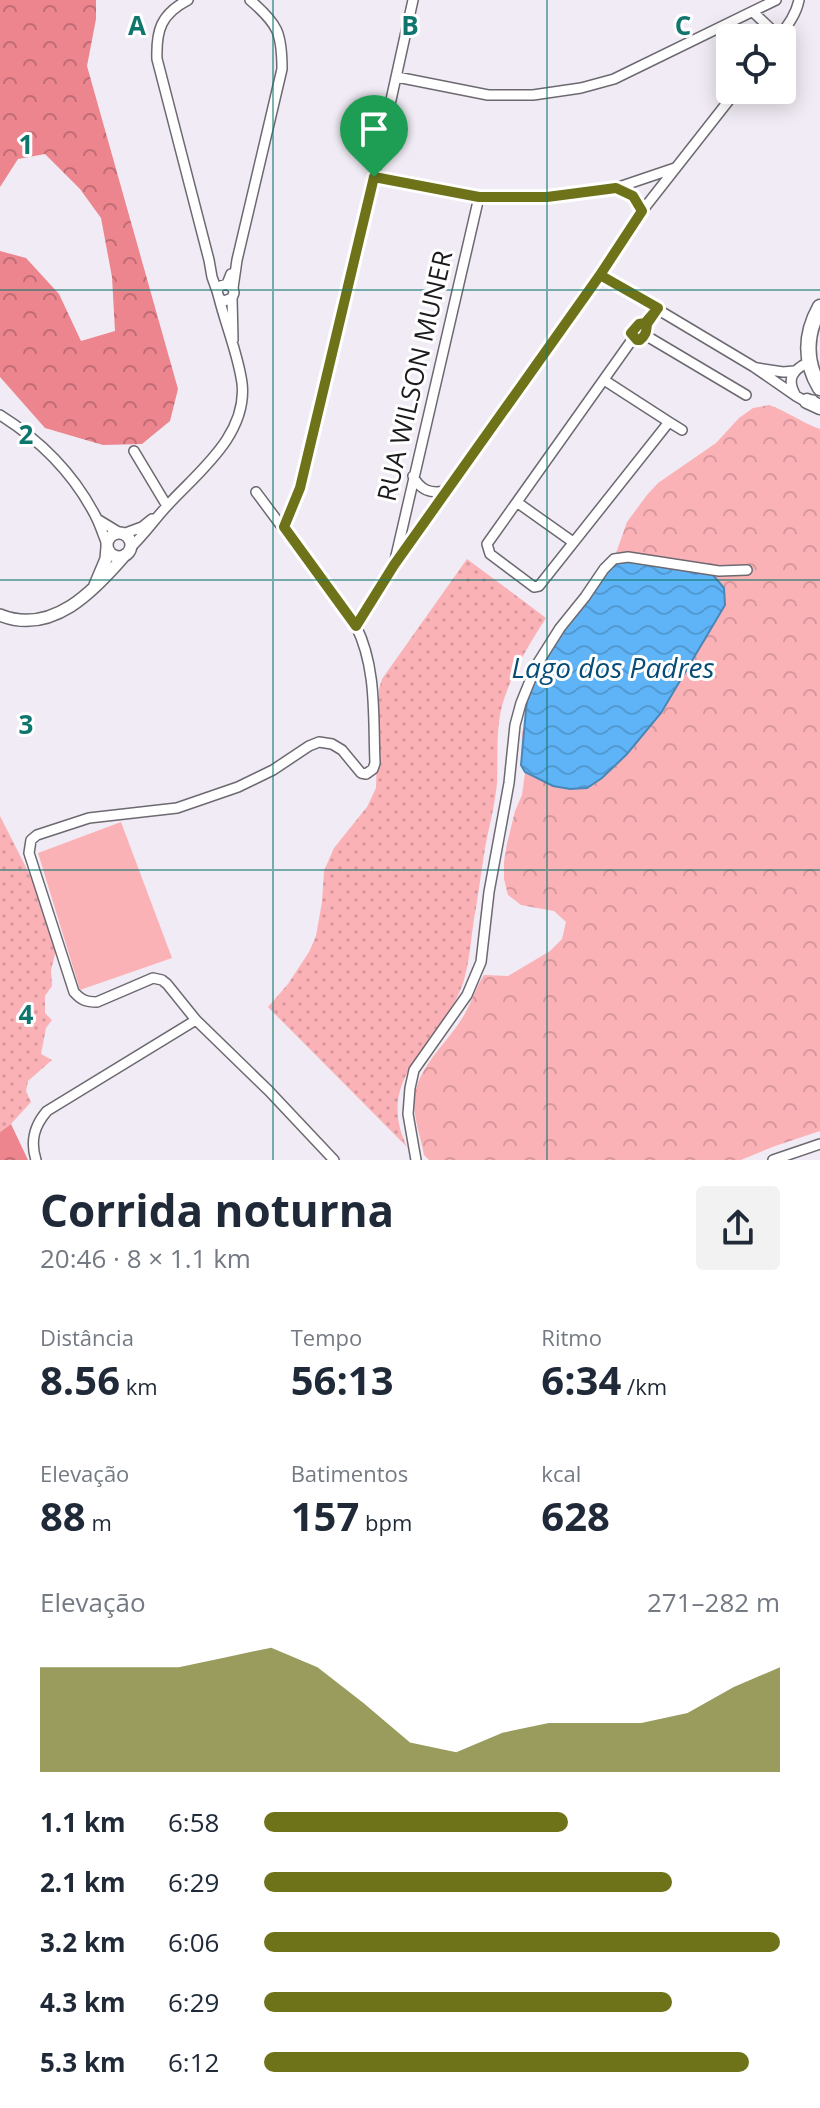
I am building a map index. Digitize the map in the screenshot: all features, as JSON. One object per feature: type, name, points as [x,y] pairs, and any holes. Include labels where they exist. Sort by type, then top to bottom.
[{"type":"main road","points":[[820,307],[809,335],[820,388]]},
{"type":"street","points":[[93,589],[106,559],[111,536],[142,527],[158,515],[221,448],[238,416],[242,384],[232,343],[234,328],[225,291],[212,277],[157,59],[156,38],[163,20],[174,7],[188,0]]},
{"type":"street","points":[[225,291],[237,260],[282,69],[282,43],[275,26],[250,0]]},
{"type":"street","points":[[284,527],[300,488],[413,0]]},
{"type":"street","points":[[397,77],[488,95],[533,95],[581,88],[614,79],[776,0]]},
{"type":"street","points":[[788,24],[799,0]]},
{"type":"street","points":[[753,12],[766,24]]},
{"type":"street","points":[[356,626],[394,565],[642,211],[726,104]]},
{"type":"street","points":[[374,177],[479,197],[547,197],[616,188],[675,168]]},
{"type":"street","points":[[616,188],[633,196],[642,211]]},
{"type":"street","name":"RUA WILSON MUNER","points":[[394,565],[479,197]]},
{"type":"street","points":[[600,275],[655,312],[811,401]]},
{"type":"street","points":[[655,312],[647,324],[645,335],[640,340],[634,337],[631,334],[637,326],[644,324],[655,312]]},
{"type":"street","points":[[645,335],[746,395]]},
{"type":"street","points":[[539,586],[534,587],[490,554],[487,544],[634,337]]},
{"type":"street","points":[[811,401],[791,386],[798,367],[815,363]]},
{"type":"street","points":[[754,367],[794,371]]},
{"type":"street","points":[[604,380],[682,430]]},
{"type":"street","points":[[0,415],[38,442],[66,471],[97,519],[114,556],[128,552]]},
{"type":"street","points":[[530,597],[669,422]]},
{"type":"street","points":[[134,451],[167,506]]},
{"type":"street","points":[[413,476],[418,485],[427,490],[436,493],[446,491]]},
{"type":"street","points":[[256,492],[356,626],[365,644],[371,678],[375,763],[370,772],[361,773],[342,750],[319,742],[238,787],[177,808],[89,818],[37,835],[31,840],[29,853],[74,992],[79,998],[97,1002],[158,978],[334,1160]]},
{"type":"street","points":[[518,503],[573,542]]},
{"type":"street","points":[[0,615],[36,620],[70,608],[106,578],[150,529],[158,515]]},
{"type":"street","points":[[97,519],[129,538],[128,552]]},
{"type":"street","points":[[416,1160],[408,1114],[414,1070],[467,995],[481,962],[515,725],[536,666],[560,628],[614,559],[628,557],[708,570],[747,570]]},
{"type":"street","points":[[36,1160],[32,1150],[33,1134],[47,1111],[196,1020]]},
{"type":"street","points":[[773,1160],[820,1144]]},
{"type":"green space","points":[[0,0],[96,0],[96,19],[87,66],[178,389],[170,421],[142,444],[103,445],[45,428],[0,377],[0,251],[26,258],[59,294],[81,341],[115,331],[112,277],[101,218],[80,189],[45,154],[18,159],[0,187]]},
{"type":"green space","points":[[769,405],[820,429],[820,1131],[741,1160],[429,1160],[424,1155],[414,1106],[415,1093],[424,1071],[468,1009],[484,975],[508,976],[550,951],[562,939],[566,922],[554,911],[521,905],[508,895],[504,879],[507,844],[522,795],[525,773],[521,765],[522,732],[614,559],[627,522],[647,495],[658,483],[716,443],[739,418],[753,408]]},
{"type":"green space","points":[[467,559],[546,618],[514,674],[501,710],[496,791],[464,980],[442,1022],[404,1079],[398,1099],[399,1121],[407,1147],[268,1007],[309,952],[316,936],[324,871],[334,848],[367,807],[376,788],[379,689],[382,679]]},
{"type":"green space","points":[[0,816],[41,897],[58,942],[51,970],[52,986],[45,996],[45,1013],[52,1020],[46,1028],[41,1054],[52,1060],[28,1081],[26,1091],[31,1102],[0,1132]]},
{"type":"green space","points":[[121,822],[172,958],[80,990],[38,853]]},
{"type":"green space","points":[[11,1124],[28,1160],[0,1160],[0,1132]]},
{"type":"water","name":"Lago dos Padres","points":[[614,559],[697,568],[713,575],[724,588],[725,605],[661,713],[627,754],[587,788],[553,786],[525,772],[521,765],[527,699],[537,666]]},
{"type":"route","points":[[374,177],[300,488],[284,527],[356,626],[394,565],[600,275],[658,308],[647,324],[645,335],[637,340],[631,333],[658,308],[600,275],[642,211],[627,191],[616,188],[547,197],[479,197],[374,177]]}]
